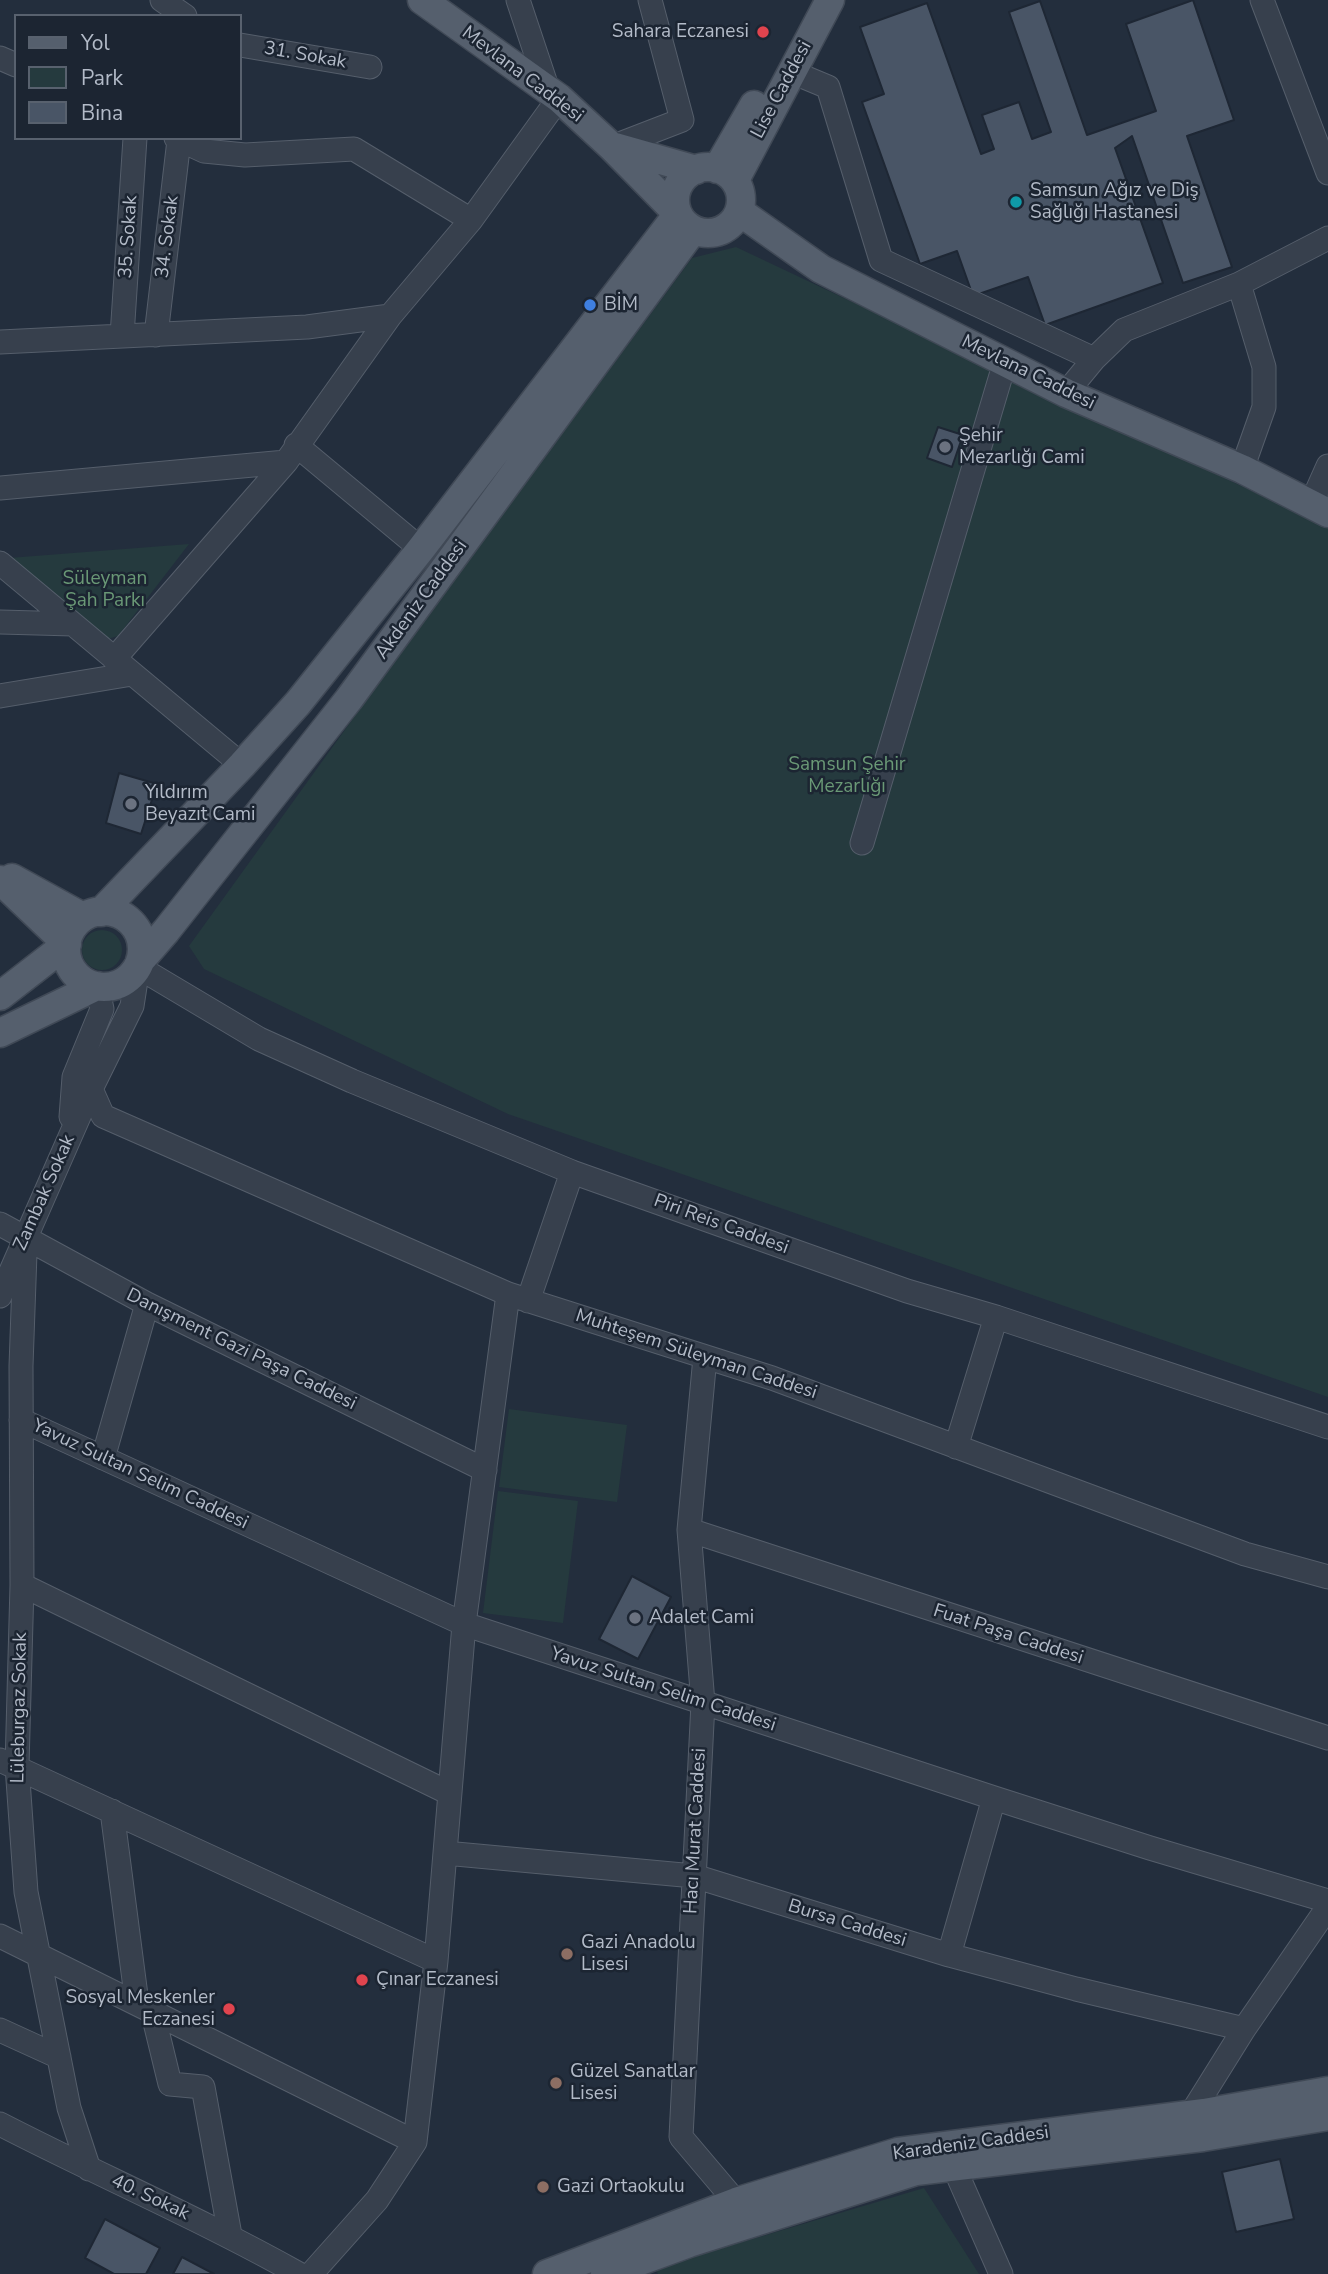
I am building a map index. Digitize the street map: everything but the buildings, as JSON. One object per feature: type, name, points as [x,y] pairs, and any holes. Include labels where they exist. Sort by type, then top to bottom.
[{"type":"main road","name":"Mevlana Caddesi","points":[[422,0],[554,94],[612,147],[685,222]]},
{"type":"main road","name":"Lise Caddesi","points":[[716,173],[792,72],[818,1]]},
{"type":"main road","name":"Lise Caddesi","points":[[716,173],[818,1]]},
{"type":"main road","points":[[612,147],[716,173],[740,190],[742,201],[733,221],[715,233],[685,222],[675,203],[680,183],[687,175],[716,173]]},
{"type":"main road","name":"Mevlana Caddesi","points":[[733,221],[821,269],[1066,393],[1242,470],[1320,509]]},
{"type":"main road","name":"Akdeniz Caddesi","points":[[92,915],[242,765],[298,703],[685,222]]},
{"type":"main road","name":"Akdeniz Caddesi","points":[[139,964],[349,699],[685,222]]},
{"type":"main road","points":[[0,871],[92,915]]},
{"type":"main road","points":[[0,880],[67,944]]},
{"type":"main road","points":[[109,911],[121,915],[132,923],[139,933],[142,944],[139,964],[131,977],[121,983],[109,987],[86,982],[70,964],[67,944],[74,926],[92,915],[109,911]]},
{"type":"main road","points":[[0,996],[67,944]]},
{"type":"main road","points":[[0,1033],[97,986]]},
{"type":"main road","name":"Karadeniz Caddesi","points":[[547,2274],[736,2202],[898,2152],[1191,2114],[1328,2091]]},
{"type":"main road","name":"Karadeniz Caddesi","points":[[605,2274],[642,2267],[916,2171],[1203,2137],[1328,2116]]},
{"type":"street","points":[[162,0],[182,14]]},
{"type":"street","points":[[114,659],[291,454],[390,316],[471,220],[554,94],[518,0]]},
{"type":"street","points":[[612,147],[681,120],[650,0]]},
{"type":"street","points":[[1262,0],[1328,173]]},
{"type":"street","name":"31. Sokak","points":[[242,45],[370,67]]},
{"type":"street","points":[[792,72],[828,87],[881,260],[1094,359]]},
{"type":"street","name":"35. Sokak","points":[[122,336],[135,140]]},
{"type":"street","name":"34. Sokak","points":[[156,335],[178,140]]},
{"type":"street","points":[[183,140],[244,155],[354,149],[471,220]]},
{"type":"street","points":[[1066,393],[1094,359],[1124,330],[1238,284],[1328,238]]},
{"type":"street","points":[[1238,284],[1264,367],[1264,407],[1242,470]]},
{"type":"street","points":[[0,342],[307,327],[390,316]]},
{"type":"street","points":[[862,843],[1005,362]]},
{"type":"street","points":[[0,488],[291,454],[421,549]]},
{"type":"street","points":[[1320,509],[1328,466]]},
{"type":"street","points":[[0,563],[242,765]]},
{"type":"street","points":[[0,622],[73,624]]},
{"type":"street","points":[[0,696],[132,674]]},
{"type":"street","name":"Zambak Sokak","points":[[0,1296],[91,1089],[132,1006],[139,964]]},
{"type":"street","name":"Piri Reis Caddesi","points":[[139,964],[259,1039],[352,1081],[572,1172],[906,1291],[996,1317],[1328,1427]]},
{"type":"street","points":[[70,1136],[75,1077],[102,1009],[97,986]]},
{"type":"street","name":"Muhteşem Süleyman Caddesi","points":[[91,1089],[103,1116],[518,1298],[772,1378],[1245,1554],[1328,1577]]},
{"type":"street","points":[[311,2274],[377,2200],[415,2141],[436,1961],[464,1624],[485,1470],[518,1298],[572,1172]]},
{"type":"street","name":"Danışment Gazi Paşa Caddesi","points":[[0,1224],[147,1304],[485,1470]]},
{"type":"street","name":"Lüleburgaz Sokak","points":[[25,1238],[21,1420],[22,1585],[8,1763],[26,1892],[38,1953],[69,2108],[89,2169]]},
{"type":"street","points":[[103,1458],[147,1304]]},
{"type":"street","points":[[956,1447],[996,1317]]},
{"type":"street","name":"Hacı Murat Caddesi","points":[[705,1357],[689,1530],[703,1703],[681,2137],[736,2202]]},
{"type":"street","name":"Yavuz Sultan Selim Caddesi","points":[[21,1420],[464,1624],[994,1798],[1328,1901]]},
{"type":"street","name":"Fuat Paşa Caddesi","points":[[689,1530],[1328,1738]]},
{"type":"street","points":[[22,1585],[449,1793]]},
{"type":"street","points":[[8,1763],[436,1961]]},
{"type":"street","points":[[949,1955],[994,1798]]},
{"type":"street","points":[[112,1811],[145,2006],[170,2084],[203,2087],[230,2235]]},
{"type":"street","name":"Bursa Caddesi","points":[[445,1853],[694,1876],[949,1955],[1244,2029]]},
{"type":"street","points":[[1191,2114],[1244,2029],[1328,1907]]},
{"type":"street","points":[[0,1936],[415,2141]]},
{"type":"street","points":[[0,2030],[59,2057]]},
{"type":"street","name":"40. Sokak","points":[[0,2124],[230,2235],[299,2274]]},
{"type":"street","points":[[954,2167],[1002,2274]]},
{"type":"green space","name":"Samsun Şehir Mezarlığı","points":[[736,247],[1328,527],[1328,1397],[508,1114],[204,969],[189,946],[414,634],[692,258]]},
{"type":"green space","name":"Süleyman Şah Parkı","points":[[189,544],[118,636],[104,640],[9,558]]},
{"type":"green space","points":[[102,930],[110,931],[116,936],[121,942],[121,958],[116,964],[110,969],[102,970],[94,969],[88,964],[83,958],[82,950],[83,942],[88,936],[94,931]]},
{"type":"green space","points":[[509,1409],[627,1425],[617,1502],[499,1487]]},
{"type":"green space","points":[[498,1491],[578,1501],[563,1623],[483,1613]]},
{"type":"green space","points":[[924,2188],[979,2274],[658,2274],[655,2268]]},
{"type":"place","name":"Sahara Eczanesi","points":[[763,32]]},
{"type":"place","name":"Samsun Ağız ve Diş Sağlığı Hastanesi","points":[[1016,202]]},
{"type":"place","name":"BİM","points":[[590,305]]},
{"type":"place","name":"Şehir Mezarlığı Cami","points":[[945,447]]},
{"type":"place","name":"Yıldırım Beyazıt Cami","points":[[131,804]]},
{"type":"place","name":"Adalet Cami","points":[[635,1618]]},
{"type":"place","name":"Gazi Anadolu Lisesi","points":[[567,1954]]},
{"type":"place","name":"Çınar Eczanesi","points":[[362,1980]]},
{"type":"place","name":"Sosyal Meskenler Eczanesi","points":[[229,2009]]},
{"type":"place","name":"Güzel Sanatlar Lisesi","points":[[556,2083]]},
{"type":"place","name":"Gazi Ortaokulu","points":[[543,2187]]}]
